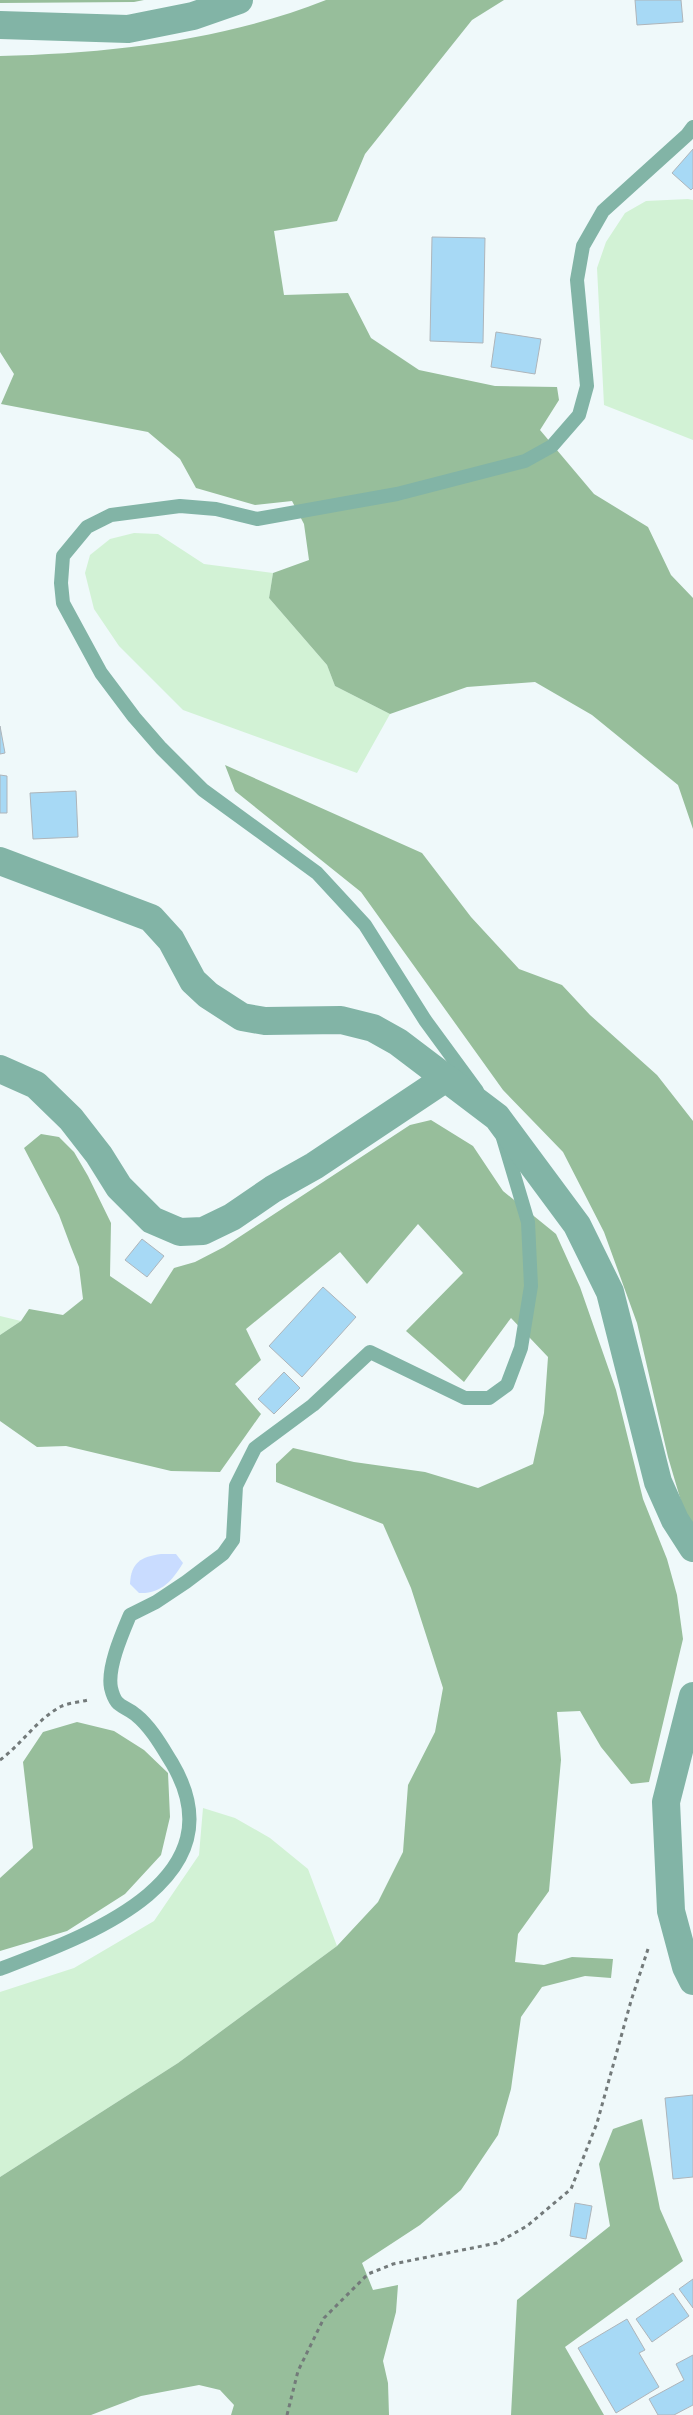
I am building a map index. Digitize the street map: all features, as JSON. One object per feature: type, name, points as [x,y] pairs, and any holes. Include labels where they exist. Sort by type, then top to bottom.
[{"type":"street","points":[[0,24],[128,29],[193,16],[239,0]]},
{"type":"street","points":[[0,861],[151,918],[171,940],[193,981],[208,995],[242,1018],[265,1021],[341,1020],[373,1028],[398,1042],[496,1117],[577,1225],[610,1292],[658,1482],[675,1520],[693,1548]]},
{"type":"street","points":[[0,1069],[36,1085],[71,1119],[99,1155],[120,1187],[152,1220],[180,1232],[203,1231],[232,1217],[273,1189],[314,1166],[446,1078]]},
{"type":"street","points":[[693,1696],[666,1802],[671,1911],[686,1967],[693,1981]]},
{"type":"lane","points":[[0,1969],[81,1937],[143,1900],[176,1867],[187,1843],[189,1810],[178,1773],[160,1743],[135,1714],[120,1708],[113,1695],[111,1685],[116,1652],[130,1616],[156,1602],[186,1582],[223,1554],[233,1540],[236,1486],[255,1448],[313,1405],[370,1352],[465,1398],[489,1398],[507,1385],[521,1348],[529,1295],[528,1222],[496,1117],[425,1020],[365,926],[316,874],[203,790],[161,748],[134,717],[101,673],[63,603],[61,583],[63,556],[87,526],[111,515],[180,506],[216,509],[257,519],[398,494],[525,462],[552,446],[578,415],[587,386],[577,280],[583,246],[603,211],[687,135],[693,127]]},
{"type":"path","points":[[0,1760],[16,1748],[47,1716],[63,1706],[113,1695]]},
{"type":"path","points":[[287,2415],[298,2371],[324,2318],[368,2274],[393,2264],[497,2243],[527,2226],[571,2188],[597,2123],[631,2001],[651,1938],[671,1911]]},
{"type":"green space","points":[[0,0],[144,0],[134,2],[0,3]]},
{"type":"green space","points":[[326,0],[504,0],[472,20],[365,154],[337,221],[274,231],[284,295],[348,293],[371,338],[419,370],[495,386],[557,387],[559,400],[540,430],[594,494],[648,527],[671,575],[693,598],[693,829],[678,785],[592,715],[535,682],[467,687],[390,714],[335,686],[327,665],[269,598],[273,573],[309,560],[304,524],[292,501],[255,505],[196,488],[180,459],[148,432],[1,404],[14,374],[0,352],[0,56],[83,52],[166,42],[247,26]]},
{"type":"green space","points":[[693,200],[693,440],[604,405],[597,268],[606,242],[625,213],[646,201]]},
{"type":"green space","points":[[134,533],[158,534],[204,564],[273,573],[269,598],[327,665],[335,686],[390,714],[357,773],[183,710],[119,646],[94,609],[85,573],[90,555],[110,539]]},
{"type":"green space","points":[[225,765],[422,853],[471,917],[519,969],[562,985],[590,1015],[657,1075],[693,1121],[693,1524],[683,1508],[668,1457],[637,1323],[604,1232],[563,1152],[503,1090],[361,892],[235,791]]},
{"type":"green space","points":[[431,1120],[473,1146],[503,1191],[556,1234],[580,1287],[616,1390],[643,1499],[667,1559],[677,1595],[683,1639],[649,1782],[631,1784],[601,1747],[580,1711],[557,1712],[561,1760],[549,1891],[518,1934],[515,1962],[544,1965],[572,1957],[613,1959],[611,1978],[585,1976],[542,1987],[521,2017],[511,2089],[498,2135],[461,2190],[420,2225],[362,2263],[373,2290],[398,2285],[396,2312],[383,2361],[388,2383],[389,2415],[231,2415],[234,2405],[220,2390],[199,2385],[141,2396],[91,2415],[0,2415],[0,2177],[178,2063],[337,1946],[378,1902],[403,1852],[408,1785],[435,1732],[443,1688],[411,1588],[383,1524],[276,1482],[276,1464],[293,1448],[354,1462],[425,1472],[478,1488],[533,1464],[544,1413],[548,1357],[511,1318],[464,1382],[406,1331],[463,1273],[418,1224],[367,1284],[340,1252],[246,1329],[261,1360],[235,1384],[261,1414],[220,1472],[171,1471],[66,1446],[37,1447],[0,1421],[0,1335],[21,1321],[29,1309],[63,1315],[83,1299],[79,1267],[59,1215],[24,1148],[41,1134],[59,1137],[74,1152],[111,1223],[110,1276],[151,1304],[174,1268],[195,1262],[224,1247],[410,1125]]},
{"type":"green space","points":[[0,1316],[21,1321],[0,1335]]},
{"type":"green space","points":[[77,1722],[114,1731],[144,1750],[168,1773],[170,1817],[161,1855],[125,1894],[67,1931],[0,1951],[0,1878],[33,1848],[23,1762],[43,1732]]},
{"type":"green space","points":[[203,1808],[235,1818],[270,1838],[308,1869],[337,1946],[178,2063],[0,2177],[0,1992],[74,1968],[154,1921],[199,1855]]},
{"type":"green space","points":[[642,2119],[660,2209],[683,2261],[565,2347],[604,2415],[511,2415],[517,2300],[610,2226],[599,2164],[613,2129]]},
{"type":"water","points":[[161,1554],[176,1554],[183,1563],[170,1581],[160,1589],[139,1593],[130,1584],[132,1570],[143,1559]]},
{"type":"building","points":[[635,0],[681,0],[683,22],[637,25]]},
{"type":"building","points":[[693,149],[693,188],[691,190],[672,173]]},
{"type":"building","points":[[432,237],[485,238],[483,343],[430,341]]},
{"type":"building","points":[[496,332],[541,339],[535,374],[491,367]]},
{"type":"building","points":[[0,726],[5,753],[0,754]]},
{"type":"building","points":[[0,775],[7,776],[7,813],[0,813]]},
{"type":"building","points":[[76,791],[78,837],[33,839],[30,793]]},
{"type":"building","points":[[142,1239],[164,1256],[147,1277],[125,1260]]},
{"type":"building","points":[[323,1287],[356,1317],[302,1377],[269,1346]]},
{"type":"building","points":[[284,1372],[300,1388],[274,1414],[258,1399]]},
{"type":"building","points":[[693,2095],[693,2177],[673,2179],[665,2098]]},
{"type":"building","points":[[575,2203],[592,2206],[586,2239],[570,2236]]},
{"type":"building","points":[[693,2279],[693,2308],[679,2289]]},
{"type":"building","points":[[673,2293],[689,2316],[652,2342],[636,2319]]},
{"type":"building","points":[[627,2319],[645,2350],[639,2353],[659,2387],[616,2413],[578,2348]]},
{"type":"building","points":[[693,2355],[693,2405],[674,2415],[658,2415],[649,2399],[684,2380],[676,2364]]}]
